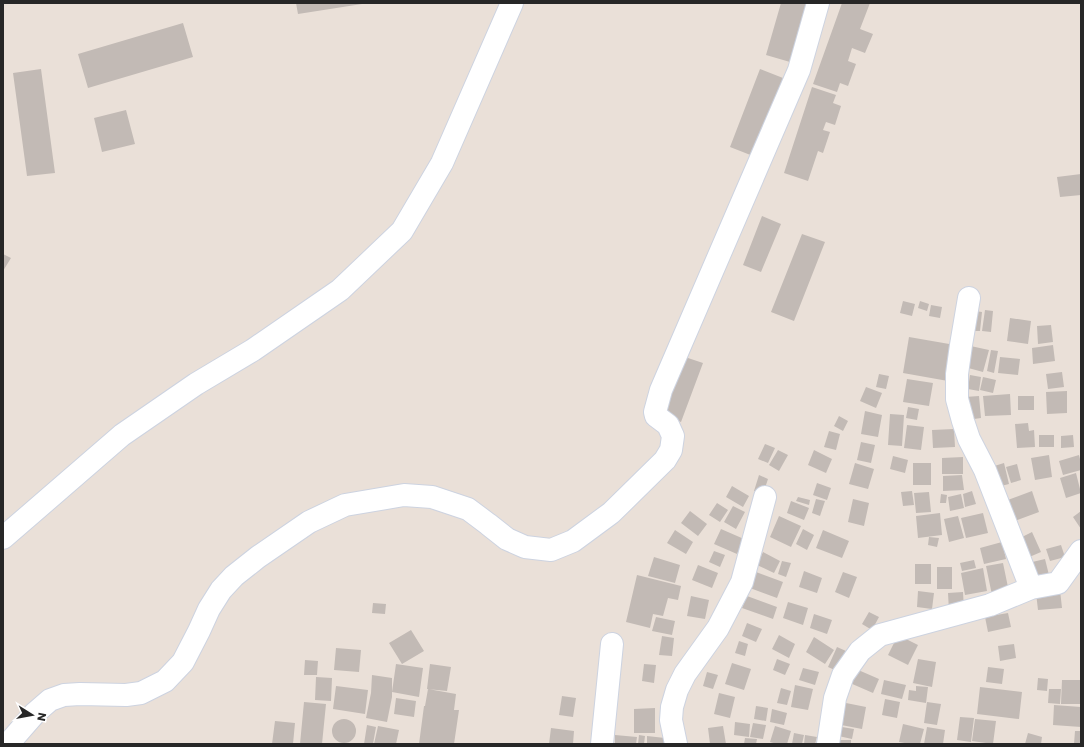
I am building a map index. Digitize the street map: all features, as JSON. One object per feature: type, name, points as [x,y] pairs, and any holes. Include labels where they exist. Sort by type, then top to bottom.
[{"type":"street","points":[[3,538],[122,435],[196,384],[253,350],[340,290],[402,231],[442,163],[512,3]]},
{"type":"street","points":[[8,744],[35,713],[50,700],[64,695],[141,694],[165,681],[183,662],[213,603],[221,590],[234,576],[258,557],[309,522],[345,506],[404,495],[432,497],[468,509],[507,539],[525,547],[551,550],[573,541],[611,513],[665,460],[671,450],[672,436],[668,425],[656,416],[655,412],[661,390],[799,70],[818,3]]},
{"type":"street","points":[[969,298],[960,345],[957,374],[957,399],[969,439],[984,470],[1031,588]]},
{"type":"street","points":[[676,744],[671,720],[672,707],[677,690],[685,674],[718,628],[742,582],[765,497]]},
{"type":"street","points":[[828,744],[835,698],[843,675],[860,651],[880,635],[990,605],[1031,588],[1058,583],[1081,550]]},
{"type":"street","points":[[602,744],[612,644]]},
{"type":"building","points":[[296,3],[362,3],[362,4],[298,14]]},
{"type":"building","points":[[781,3],[808,3],[790,62],[766,55]]},
{"type":"building","points":[[842,3],[870,3],[860,29],[873,34],[865,53],[852,48],[848,61],[856,64],[848,86],[840,83],[837,92],[813,84]]},
{"type":"building","points":[[183,23],[193,57],[88,88],[78,54]]},
{"type":"building","points":[[41,69],[55,173],[27,176],[13,73]]},
{"type":"building","points":[[760,69],[783,78],[753,156],[730,147]]},
{"type":"building","points":[[812,87],[836,95],[833,103],[841,106],[835,125],[826,122],[823,130],[830,132],[823,153],[818,151],[808,181],[784,173]]},
{"type":"building","points":[[126,110],[135,144],[102,152],[94,118]]},
{"type":"building","points":[[1081,174],[1081,195],[1060,197],[1057,177]]},
{"type":"building","points":[[762,216],[781,224],[761,272],[743,265]]},
{"type":"building","points":[[802,234],[825,242],[794,321],[771,312]]},
{"type":"building","points":[[3,254],[11,258],[3,271]]},
{"type":"building","points":[[903,301],[915,304],[912,316],[900,313]]},
{"type":"building","points":[[920,301],[929,304],[927,311],[918,308]]},
{"type":"building","points":[[931,305],[942,307],[940,318],[929,316]]},
{"type":"building","points":[[985,310],[993,311],[991,332],[982,331]]},
{"type":"building","points":[[975,311],[982,312],[980,331],[973,331]]},
{"type":"building","points":[[1010,318],[1031,321],[1028,344],[1007,341]]},
{"type":"building","points":[[1051,325],[1053,342],[1038,344],[1037,326]]},
{"type":"building","points":[[909,337],[955,345],[948,381],[903,373]]},
{"type":"building","points":[[966,345],[989,350],[983,372],[961,366]]},
{"type":"building","points":[[1053,345],[1055,361],[1033,364],[1032,348]]},
{"type":"building","points":[[991,350],[998,351],[994,373],[987,371]]},
{"type":"building","points":[[679,355],[703,363],[681,422],[657,414]]},
{"type":"building","points":[[1000,357],[1020,359],[1018,375],[998,373]]},
{"type":"building","points":[[1062,372],[1064,387],[1048,389],[1046,374]]},
{"type":"building","points":[[879,374],[889,376],[886,389],[876,387]]},
{"type":"building","points":[[970,375],[981,377],[979,391],[968,389]]},
{"type":"building","points":[[983,377],[996,380],[993,393],[980,390]]},
{"type":"building","points":[[907,379],[933,383],[929,406],[903,402]]},
{"type":"building","points":[[866,387],[882,393],[876,408],[860,401]]},
{"type":"building","points":[[1067,391],[1067,413],[1047,414],[1046,392]]},
{"type":"building","points":[[1010,394],[1011,415],[985,416],[983,396]]},
{"type":"building","points":[[979,396],[981,418],[967,420],[965,397]]},
{"type":"building","points":[[1018,396],[1034,396],[1034,410],[1018,410]]},
{"type":"building","points":[[908,407],[919,409],[917,420],[906,418]]},
{"type":"building","points":[[865,411],[882,415],[878,437],[861,434]]},
{"type":"building","points":[[890,414],[904,415],[902,446],[888,445]]},
{"type":"building","points":[[839,416],[848,421],[843,431],[834,426]]},
{"type":"building","points":[[1028,423],[1029,431],[1034,430],[1035,447],[1017,448],[1015,424]]},
{"type":"building","points":[[907,425],[924,427],[921,450],[904,448]]},
{"type":"building","points":[[954,429],[955,447],[933,448],[932,430]]},
{"type":"building","points":[[829,431],[840,434],[836,450],[824,447]]},
{"type":"building","points":[[1039,435],[1054,435],[1054,447],[1039,447]]},
{"type":"building","points":[[1073,435],[1074,447],[1061,448],[1061,436]]},
{"type":"building","points":[[861,442],[875,445],[871,463],[857,460]]},
{"type":"building","points":[[765,444],[775,448],[768,463],[758,459]]},
{"type":"building","points":[[778,450],[788,455],[779,471],[769,465]]},
{"type":"building","points":[[814,450],[832,459],[826,473],[808,465]]},
{"type":"building","points":[[1049,455],[1052,477],[1035,480],[1031,458]]},
{"type":"building","points":[[1079,455],[1081,470],[1063,475],[1059,461]]},
{"type":"building","points":[[893,456],[908,460],[905,473],[890,469]]},
{"type":"building","points":[[963,457],[963,474],[942,474],[942,458]]},
{"type":"building","points":[[855,463],[874,469],[868,489],[849,484]]},
{"type":"building","points":[[913,463],[931,463],[931,485],[913,485]]},
{"type":"building","points":[[1004,463],[1009,484],[993,488],[988,468]]},
{"type":"building","points":[[1017,464],[1021,480],[1011,483],[1006,467]]},
{"type":"building","points":[[1076,473],[1081,493],[1066,498],[1060,478]]},
{"type":"building","points":[[759,475],[768,479],[763,494],[754,491]]},
{"type":"building","points":[[962,475],[964,490],[943,491],[943,476]]},
{"type":"building","points":[[817,483],[831,488],[827,500],[813,495]]},
{"type":"building","points":[[732,486],[749,496],[743,507],[726,497]]},
{"type":"building","points":[[912,491],[914,505],[903,506],[901,492]]},
{"type":"building","points":[[972,491],[976,504],[965,507],[963,494]]},
{"type":"building","points":[[1032,491],[1039,512],[1012,522],[1005,501]]},
{"type":"building","points":[[929,492],[931,512],[916,513],[914,493]]},
{"type":"building","points":[[941,494],[947,495],[946,503],[940,503]]},
{"type":"building","points":[[961,494],[964,508],[950,511],[948,497]]},
{"type":"building","points":[[798,497],[810,500],[809,505],[796,501]]},
{"type":"building","points":[[816,499],[825,501],[820,516],[812,513]]},
{"type":"building","points":[[853,499],[869,503],[864,526],[848,522]]},
{"type":"building","points":[[791,501],[809,508],[804,520],[787,513]]},
{"type":"building","points":[[717,503],[728,510],[720,522],[709,515]]},
{"type":"building","points":[[733,506],[745,512],[736,529],[724,522]]},
{"type":"building","points":[[690,511],[707,524],[698,536],[681,523]]},
{"type":"building","points":[[1081,511],[1081,529],[1073,517]]},
{"type":"building","points":[[940,513],[942,535],[918,538],[916,516]]},
{"type":"building","points":[[983,513],[988,533],[966,538],[961,518]]},
{"type":"building","points":[[779,516],[801,526],[791,547],[770,537]]},
{"type":"building","points":[[958,516],[964,538],[949,542],[944,519]]},
{"type":"building","points":[[721,529],[744,539],[737,554],[714,544]]},
{"type":"building","points":[[803,529],[814,535],[807,550],[796,544]]},
{"type":"building","points":[[675,530],[693,542],[686,554],[667,543]]},
{"type":"building","points":[[823,530],[849,541],[842,558],[816,548]]},
{"type":"building","points":[[1032,532],[1041,552],[1027,558],[1018,539]]},
{"type":"building","points":[[929,537],[939,538],[937,547],[928,545]]},
{"type":"building","points":[[1002,542],[1006,559],[984,564],[980,548]]},
{"type":"building","points":[[1061,545],[1065,557],[1050,561],[1046,549]]},
{"type":"building","points":[[714,551],[725,555],[720,567],[709,562]]},
{"type":"building","points":[[763,552],[780,561],[774,573],[757,565]]},
{"type":"building","points":[[654,557],[680,565],[675,583],[648,576]]},
{"type":"building","points":[[1045,559],[1049,575],[1032,580],[1028,563]]},
{"type":"building","points":[[974,560],[976,568],[962,571],[960,563]]},
{"type":"building","points":[[782,561],[791,563],[786,577],[778,574]]},
{"type":"building","points":[[1003,563],[1009,592],[992,595],[986,566]]},
{"type":"building","points":[[915,564],[931,564],[931,584],[915,584]]},
{"type":"building","points":[[698,565],[718,573],[712,588],[692,580]]},
{"type":"building","points":[[937,567],[952,567],[952,589],[937,589]]},
{"type":"building","points":[[983,568],[987,591],[965,595],[961,573]]},
{"type":"building","points":[[804,571],[822,578],[817,593],[799,587]]},
{"type":"building","points":[[756,572],[783,582],[777,598],[750,588]]},
{"type":"building","points":[[843,572],[857,577],[849,598],[835,592]]},
{"type":"building","points":[[637,575],[681,586],[678,600],[668,598],[663,616],[653,614],[650,628],[626,622]]},
{"type":"building","points":[[1060,590],[1062,608],[1038,610],[1036,593]]},
{"type":"building","points":[[918,591],[934,593],[932,609],[917,607]]},
{"type":"building","points":[[963,592],[964,610],[949,611],[948,593]]},
{"type":"building","points":[[691,596],[709,600],[705,619],[687,616]]},
{"type":"building","points":[[747,596],[777,607],[773,619],[742,608]]},
{"type":"building","points":[[788,602],[808,608],[803,625],[783,618]]},
{"type":"building","points":[[373,603],[386,604],[385,614],[372,613]]},
{"type":"building","points":[[869,612],[879,617],[872,630],[862,624]]},
{"type":"building","points":[[1008,613],[1011,627],[988,632],[985,617]]},
{"type":"building","points":[[814,614],[832,620],[827,634],[810,628]]},
{"type":"building","points":[[656,617],[675,621],[672,635],[652,631]]},
{"type":"building","points":[[747,623],[762,629],[756,642],[742,636]]},
{"type":"building","points":[[411,630],[424,651],[402,664],[389,643]]},
{"type":"building","points":[[779,635],[795,644],[789,658],[772,649]]},
{"type":"building","points":[[898,635],[918,645],[908,665],[888,655]]},
{"type":"building","points":[[662,636],[674,638],[672,656],[659,655]]},
{"type":"building","points":[[814,637],[834,650],[825,664],[806,652]]},
{"type":"building","points":[[739,641],[748,644],[745,656],[735,653]]},
{"type":"building","points":[[1014,644],[1016,658],[1000,661],[998,646]]},
{"type":"building","points":[[837,647],[846,651],[837,671],[828,667]]},
{"type":"building","points":[[336,648],[361,650],[359,672],[334,670]]},
{"type":"building","points":[[777,659],[790,664],[785,675],[773,670]]},
{"type":"building","points":[[918,659],[936,662],[932,687],[913,683]]},
{"type":"building","points":[[305,660],[318,661],[317,675],[304,675]]},
{"type":"building","points":[[732,663],[751,669],[744,690],[725,684]]},
{"type":"building","points":[[396,664],[423,668],[419,697],[392,692]]},
{"type":"building","points":[[430,664],[451,667],[447,691],[427,689]]},
{"type":"building","points":[[644,664],[656,665],[654,683],[642,681]]},
{"type":"building","points":[[988,667],[1004,669],[1002,684],[986,682]]},
{"type":"building","points":[[803,668],[819,672],[815,685],[799,680]]},
{"type":"building","points":[[856,669],[879,679],[873,693],[850,683]]},
{"type":"building","points":[[707,672],[718,675],[713,689],[703,686]]},
{"type":"building","points":[[372,675],[392,678],[392,697],[387,722],[366,718],[371,693]]},
{"type":"building","points":[[316,677],[332,678],[331,701],[315,700]]},
{"type":"building","points":[[1038,678],[1048,679],[1047,691],[1037,690]]},
{"type":"building","points":[[884,680],[906,685],[902,699],[881,694]]},
{"type":"building","points":[[1062,680],[1081,680],[1081,704],[1061,704]]},
{"type":"building","points":[[795,685],[813,689],[808,710],[791,707]]},
{"type":"building","points":[[336,686],[368,690],[365,714],[333,709]]},
{"type":"building","points":[[916,686],[928,687],[926,703],[908,700],[909,690],[916,691]]},
{"type":"building","points":[[980,687],[1022,692],[1019,719],[977,714]]},
{"type":"building","points":[[781,688],[791,691],[787,705],[777,703]]},
{"type":"building","points":[[428,689],[456,694],[454,710],[459,710],[454,744],[419,744],[424,706]]},
{"type":"building","points":[[1049,689],[1061,689],[1060,704],[1048,703]]},
{"type":"building","points":[[719,693],[735,697],[730,718],[714,714]]},
{"type":"building","points":[[562,696],[576,698],[573,717],[559,715]]},
{"type":"building","points":[[396,698],[416,701],[414,717],[394,714]]},
{"type":"building","points":[[885,699],[900,702],[897,718],[882,715]]},
{"type":"building","points":[[304,702],[326,704],[322,744],[300,744]]},
{"type":"building","points":[[841,702],[866,707],[862,729],[836,724]]},
{"type":"building","points":[[927,702],[941,704],[937,725],[924,723]]},
{"type":"building","points":[[1054,705],[1081,707],[1081,727],[1053,725]]},
{"type":"building","points":[[756,706],[768,708],[766,721],[754,719]]},
{"type":"building","points":[[655,708],[655,733],[634,733],[634,709]]},
{"type":"building","points":[[772,709],[787,713],[784,725],[770,722]]},
{"type":"building","points":[[960,717],[974,718],[971,742],[957,740]]},
{"type":"building","points":[[344,719],[349,720],[355,726],[355,736],[349,742],[344,743],[339,742],[333,736],[332,731],[333,726],[339,720]]},
{"type":"building","points":[[975,719],[996,721],[993,744],[972,741]]},
{"type":"building","points":[[275,721],[295,723],[293,744],[272,744]]},
{"type":"building","points":[[735,722],[750,724],[749,737],[734,735]]},
{"type":"building","points":[[753,723],[766,725],[763,739],[750,737]]},
{"type":"building","points":[[903,724],[924,729],[920,744],[899,742]]},
{"type":"building","points":[[367,725],[376,727],[373,744],[364,744]]},
{"type":"building","points":[[378,726],[399,730],[396,744],[374,744]]},
{"type":"building","points":[[723,726],[726,744],[710,744],[708,728]]},
{"type":"building","points":[[775,726],[791,731],[787,744],[770,742]]},
{"type":"building","points":[[836,726],[854,729],[852,739],[834,735]]},
{"type":"building","points":[[927,727],[945,730],[943,744],[924,744]]},
{"type":"building","points":[[551,728],[574,731],[573,744],[549,744]]},
{"type":"building","points":[[1075,731],[1081,731],[1081,744],[1074,744]]},
{"type":"building","points":[[794,733],[804,735],[802,744],[792,744]]},
{"type":"building","points":[[1028,733],[1042,737],[1041,744],[1025,744]]},
{"type":"building","points":[[615,735],[637,737],[636,744],[615,744]]},
{"type":"building","points":[[639,735],[645,736],[644,744],[638,744]]},
{"type":"building","points":[[805,735],[817,737],[815,744],[804,744]]},
{"type":"building","points":[[647,736],[665,738],[664,744],[647,744]]},
{"type":"building","points":[[745,738],[757,739],[756,744],[744,744]]},
{"type":"building","points":[[835,740],[851,740],[851,744],[834,744]]}]
